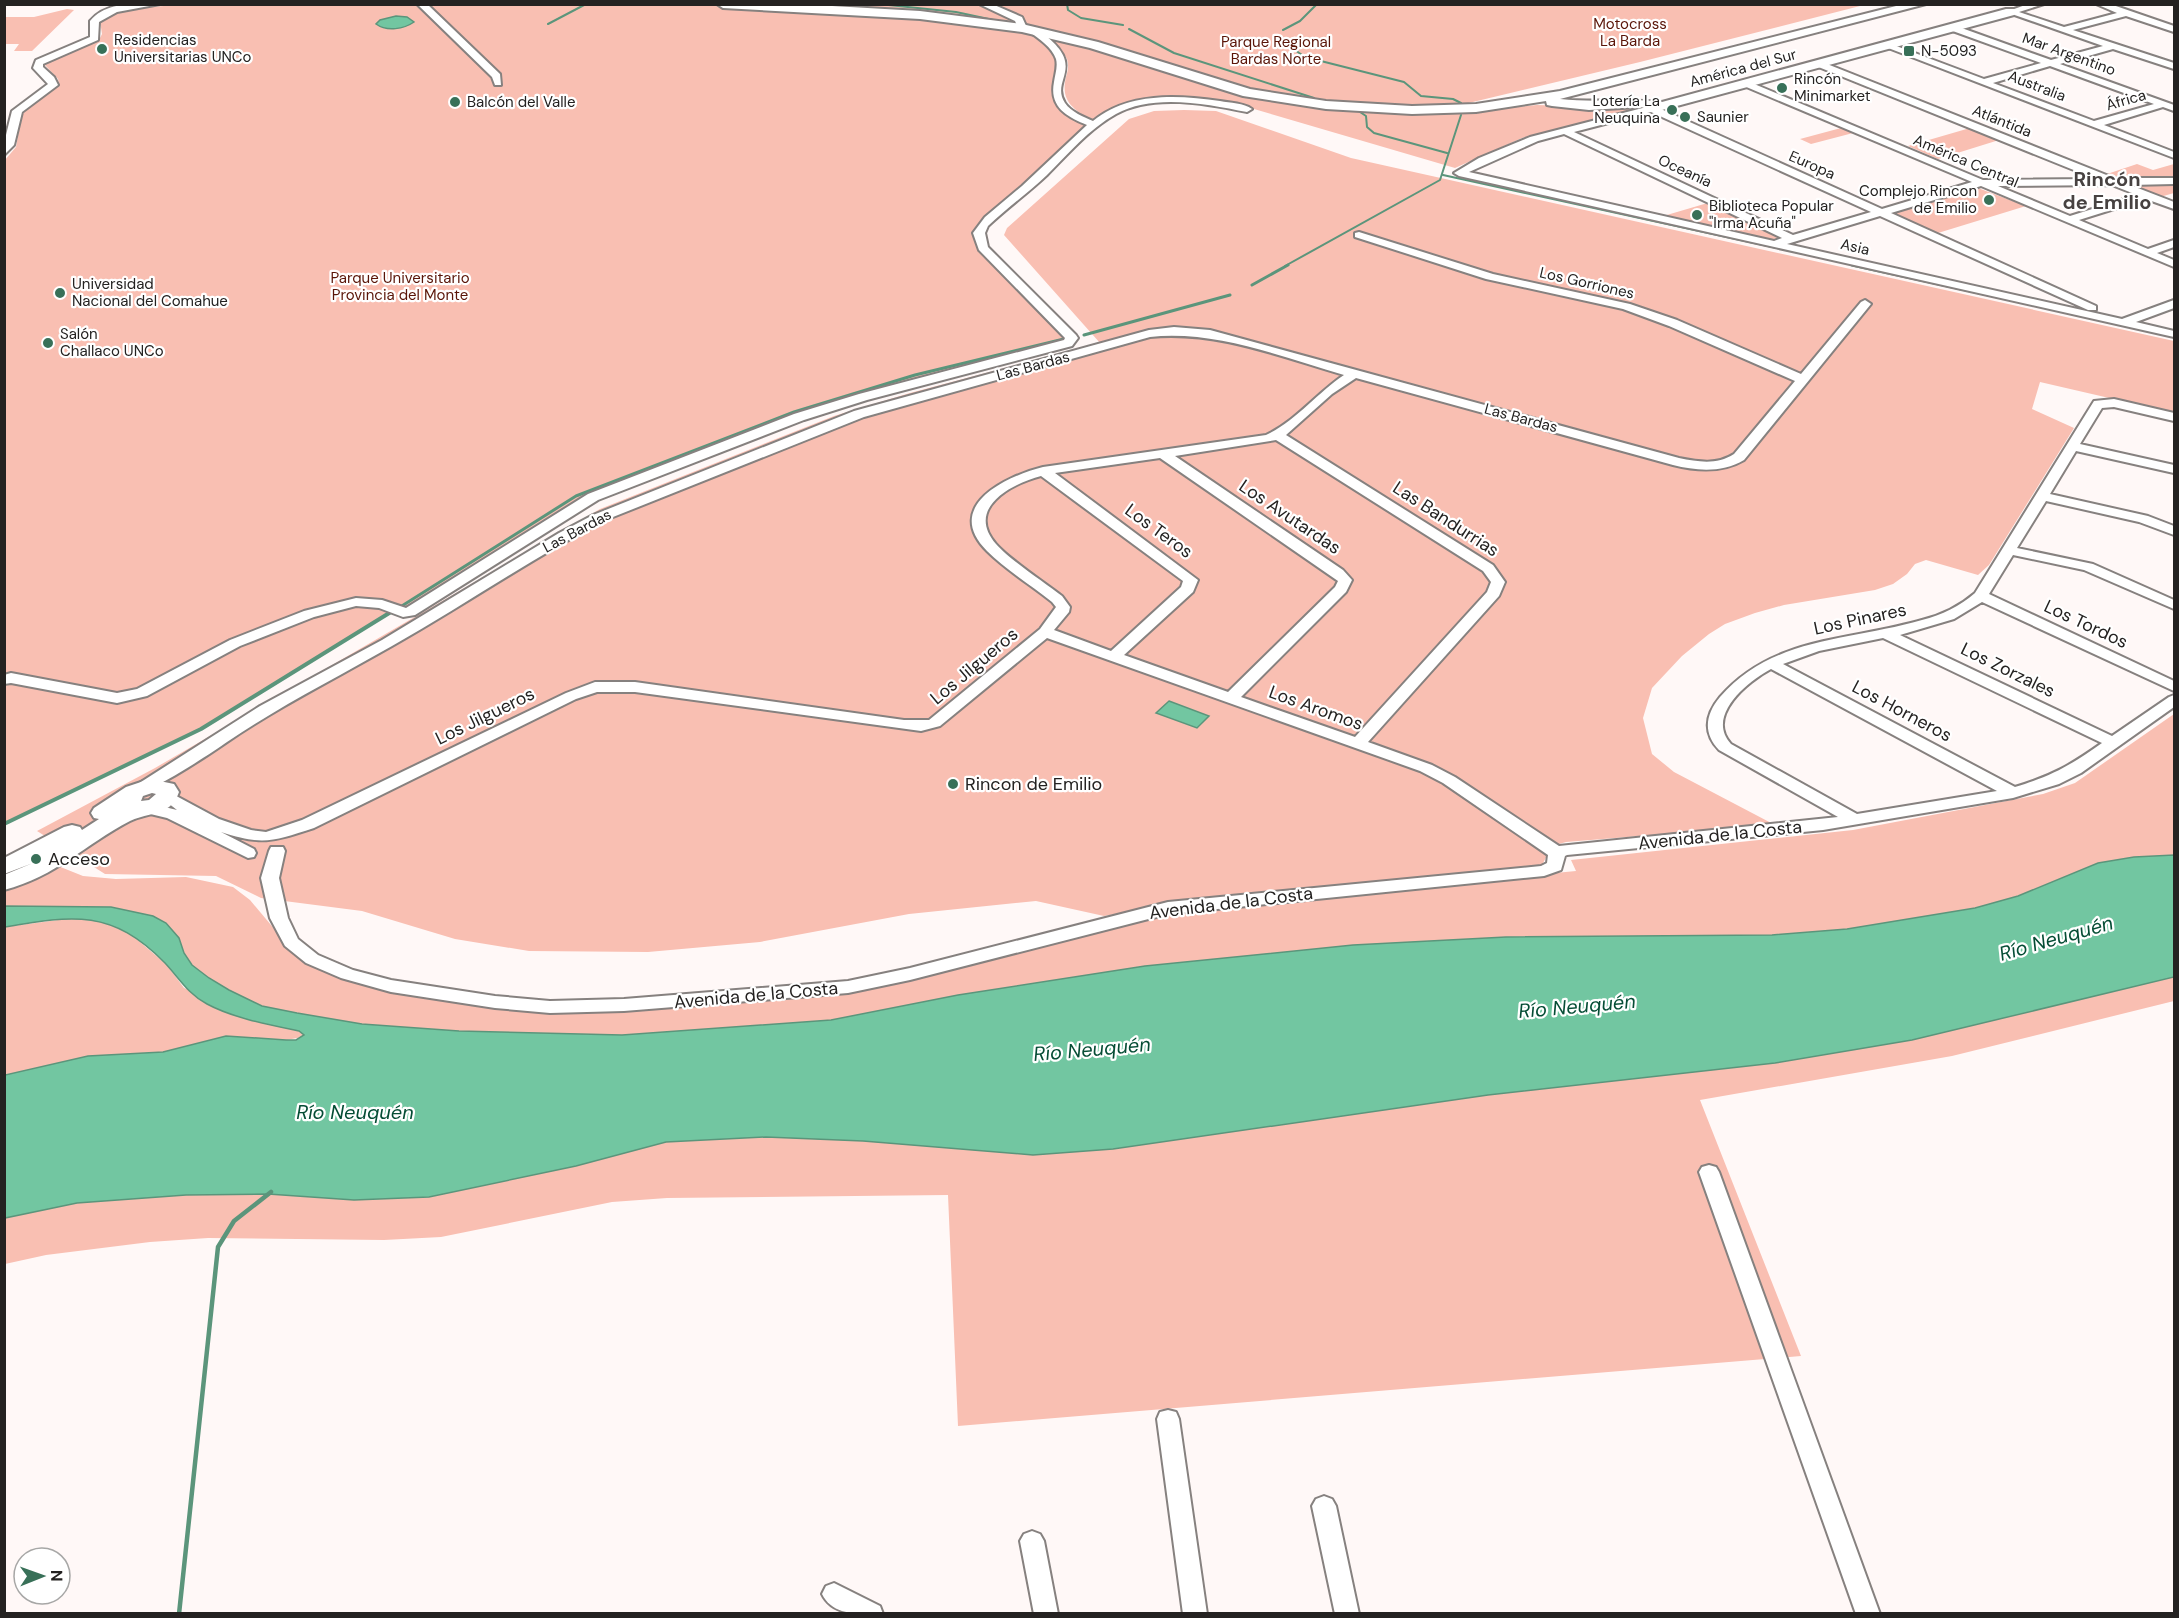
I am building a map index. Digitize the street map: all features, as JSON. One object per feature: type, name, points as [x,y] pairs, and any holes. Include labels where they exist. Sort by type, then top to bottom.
[{"type":"street","points":[[4,152],[9,145],[17,111],[53,85],[49,77],[38,68],[39,62],[95,38],[93,23],[100,16],[156,4]]},
{"type":"street","points":[[421,4],[497,76],[498,83]]},
{"type":"street","points":[[723,4],[920,15],[1028,29],[1111,51],[1221,87],[1294,101],[1353,108],[1412,110],[1476,108],[1560,95],[1920,4]]},
{"type":"street","points":[[983,4],[1019,19],[1059,54],[1062,69],[1056,91],[1056,101],[1064,109],[1095,125]]},
{"type":"street","name":"América del Sur","points":[[1460,173],[1528,141],[2040,4]]},
{"type":"street","points":[[2100,4],[2175,29]]},
{"type":"street","points":[[1983,5],[2175,66]]},
{"type":"street","points":[[2062,30],[2126,13]]},
{"type":"street","points":[[2081,24],[2175,56]]},
{"type":"street","name":"Mar Argentino","points":[[1953,28],[2169,106]]},
{"type":"street","points":[[1984,82],[2131,41]]},
{"type":"street","name":"Australia","points":[[1888,46],[2175,154]]},
{"type":"street","name":"Atlántida","points":[[1819,64],[2175,206]]},
{"type":"street","name":"América Central","points":[[1747,84],[2175,264]]},
{"type":"street","points":[[1560,95],[1598,105]]},
{"type":"street","points":[[4,680],[10,678],[117,698],[142,693],[235,643],[309,614],[356,602],[398,610],[416,609],[593,497],[799,417],[1070,342],[1072,338],[983,248],[979,233],[983,225],[1095,125],[1121,107],[1138,103],[1194,102],[1246,109]]},
{"type":"street","points":[[1518,102],[1598,105],[1639,103],[1657,108]]},
{"type":"street","name":"África","points":[[2095,124],[2169,106]]},
{"type":"street","name":"Europa","points":[[1657,108],[2123,322]]},
{"type":"street","name":"Oceanía","points":[[1565,131],[1792,239]]},
{"type":"street","name":"Asia","points":[[1460,173],[2175,334]]},
{"type":"street","points":[[1773,244],[1981,183],[2175,181]]},
{"type":"street","points":[[2069,220],[2146,195]]},
{"type":"street","name":"Los Gorriones","points":[[1359,235],[1497,278],[1626,306],[1674,323],[1803,380]]},
{"type":"street","points":[[2147,253],[2175,243]]},
{"type":"street","name":"Las Bardas","points":[[140,799],[195,756],[265,709],[387,643],[586,524],[859,414],[1135,338],[1174,331],[1210,334],[1678,462],[1709,466],[1728,463],[1739,457],[1865,304]]},
{"type":"street","points":[[2123,322],[2175,304]]},
{"type":"street","name":"Los Jilgueros","points":[[273,843],[571,696],[595,687],[635,687],[904,725],[928,725],[939,720],[1045,632],[1060,617],[1063,607],[985,540],[979,523],[983,507],[994,491],[1016,479],[1043,471],[1257,442],[1278,435],[1328,391],[1355,373]]},
{"type":"street","name":"Los Pinares","points":[[1855,820],[1733,752],[1716,736],[1715,721],[1723,704],[1739,687],[1772,664],[1835,642],[1885,633],[1944,618],[1966,608],[1981,597],[2098,404],[2105,402],[2175,417]]},
{"type":"street","name":"Las Bandurrias","points":[[1278,435],[1488,568],[1498,582],[1494,593],[1358,743]]},
{"type":"street","points":[[2073,446],[2175,469]]},
{"type":"street","name":"Los Avutardas","points":[[1165,455],[1345,580],[1341,589],[1231,698]]},
{"type":"street","name":"Los Teros","points":[[1043,471],[1191,580],[1188,589],[1114,656]]},
{"type":"street","points":[[2042,496],[2143,519],[2175,531]]},
{"type":"street","points":[[2009,550],[2088,567],[2175,605]]},
{"type":"street","name":"Los Tordos","points":[[1981,597],[2175,687]]},
{"type":"street","name":"Los Aromos","points":[[1045,632],[1437,773],[1557,853]]},
{"type":"street","name":"Los Zorzales","points":[[1885,633],[2114,743]]},
{"type":"street","name":"Los Horneros","points":[[1772,664],[2013,793]]},
{"type":"street","name":"Avenida de la Costa","points":[[252,855],[263,866],[271,885],[279,918],[291,942],[312,959],[347,974],[391,986],[495,1002],[550,1007],[593,1007],[795,993],[848,987],[910,974],[1152,911],[1208,903],[1544,871],[1555,866],[1557,853],[1855,820],[2013,793],[2064,776],[2175,700]]},
{"type":"street","name":"Las Bardas","points":[[140,799],[161,803],[168,794],[174,779],[195,756]]},
{"type":"street","points":[[168,794],[180,805],[237,832],[273,843]]},
{"type":"street","points":[[140,799],[252,855]]},
{"type":"street","points":[[4,867],[140,799]]},
{"type":"street","points":[[4,883],[37,871],[140,799]]},
{"type":"street","points":[[252,855],[250,844],[273,843]]},
{"type":"street","name":"Avenida de la Costa","points":[[271,885],[273,843]]},
{"type":"street","points":[[1709,1172],[1868,1614]]},
{"type":"street","points":[[1168,1419],[1195,1614]]},
{"type":"street","points":[[1324,1506],[1347,1614]]},
{"type":"street","points":[[1032,1541],[1046,1614]]},
{"type":"street","points":[[834,1594],[871,1614]]},
{"type":"green space","name":"Parque Universitario Provincia del Monte","points":[[224,4],[723,5],[852,10],[1033,30],[1059,54],[1057,101],[1095,125],[983,225],[983,248],[1072,339],[863,397],[593,497],[416,609],[397,609],[201,729],[5,824],[5,160],[16,147],[22,111],[59,85],[58,79],[44,64],[100,38],[102,34],[100,21],[114,14],[144,7]]},
{"type":"green space","name":"Parque Regional Bardas Norte","points":[[767,5],[1864,5],[1452,107],[1354,106],[1250,92],[1077,37],[1043,29]]},
{"type":"green space","points":[[67,9],[74,10],[32,51],[14,51],[19,44],[5,44],[5,17],[34,17]]},
{"type":"green space","points":[[1044,35],[1106,52],[1224,91],[1294,104],[1391,113],[1472,111],[1537,105],[1641,108],[1522,138],[1455,168],[1237,104],[1140,101],[1116,106],[1092,121],[1074,108],[1067,99],[1065,86],[1067,59],[1060,49]]},
{"type":"green space","points":[[1154,111],[1216,111],[1351,158],[2174,341],[2174,413],[2040,382],[2032,409],[2074,428],[1989,565],[1978,575],[1926,560],[1915,564],[1907,574],[1893,584],[1875,590],[1784,605],[1725,624],[1682,656],[1652,688],[1643,718],[1652,754],[1674,772],[1775,825],[1566,842],[1552,846],[1542,865],[1530,867],[1166,905],[1104,916],[1036,901],[909,914],[760,942],[648,952],[529,951],[455,939],[362,911],[261,898],[216,876],[105,874],[37,831],[155,768],[600,509],[834,416],[910,393],[1100,343],[1004,235],[1007,228],[1129,119]]},
{"type":"green space","points":[[1841,128],[1853,133],[1811,144],[1800,139]]},
{"type":"green space","points":[[1970,128],[1999,140],[1938,159],[1908,146]]},
{"type":"green space","points":[[2137,164],[2153,170],[2174,164],[2174,178],[2115,178],[2107,174]]},
{"type":"green space","points":[[2130,182],[2174,182],[2174,193],[2160,197],[2129,185]]},
{"type":"green space","points":[[1978,188],[2026,206],[1938,233],[1893,213]]},
{"type":"green space","points":[[1711,202],[1785,237],[1775,242],[1660,217]]},
{"type":"green space","points":[[2174,714],[2174,855],[2134,857],[2098,863],[2018,896],[1975,908],[1847,929],[1772,935],[1506,937],[1353,945],[1145,966],[958,995],[831,1020],[622,1035],[459,1031],[362,1024],[262,1006],[228,990],[192,965],[184,953],[179,938],[153,916],[111,907],[5,906],[5,889],[58,866],[83,876],[116,879],[186,877],[233,887],[250,900],[297,956],[308,963],[364,984],[628,1010],[857,992],[907,981],[1152,915],[1236,903],[1576,871],[1571,860],[1853,830],[2043,794],[2075,783]]},
{"type":"green space","points":[[73,918],[102,922],[126,930],[167,965],[184,988],[299,1031],[303,1037],[286,1040],[226,1036],[163,1052],[88,1056],[5,1075],[5,927]]},
{"type":"green space","points":[[2174,977],[2174,1001],[1952,1056],[1700,1100],[1801,1356],[958,1426],[948,1195],[667,1198],[612,1202],[441,1237],[384,1240],[208,1238],[150,1242],[46,1255],[5,1264],[4,1218],[77,1203],[186,1195],[268,1194],[354,1200],[429,1197],[576,1166],[666,1142],[766,1137],[1113,1149],[1488,1095],[1775,1063],[1912,1040]]},
{"type":"water","points":[[396,16],[407,17],[414,22],[395,29],[376,24],[380,20]]},
{"type":"water","points":[[1169,701],[1209,716],[1197,728],[1156,713]]},
{"type":"water","name":"Río Neuquén","points":[[2174,855],[2174,977],[1912,1040],[1775,1063],[1488,1095],[1113,1149],[1033,1155],[863,1141],[766,1137],[666,1142],[576,1166],[429,1197],[354,1200],[268,1194],[186,1195],[77,1203],[5,1218],[5,1075],[88,1056],[163,1052],[226,1036],[296,1040],[304,1035],[299,1031],[240,1017],[207,1004],[189,991],[146,945],[109,925],[91,920],[72,919],[5,927],[5,906],[111,907],[153,916],[166,923],[179,938],[184,953],[192,965],[229,990],[262,1006],[362,1024],[459,1031],[622,1035],[831,1020],[958,995],[1145,966],[1353,945],[1506,937],[1772,935],[1847,929],[1975,908],[2018,896],[2098,863],[2134,857]]},
{"type":"waterway","points":[[548,24],[586,4]]},
{"type":"waterway","points":[[879,4],[956,12],[998,21]]},
{"type":"waterway","points":[[1067,4],[1068,10],[1081,18],[1123,25]]},
{"type":"waterway","points":[[1283,30],[1300,21],[1317,4]]},
{"type":"waterway","points":[[1129,29],[1174,53],[1314,98]]},
{"type":"waterway","points":[[1279,35],[1282,41],[1305,57],[1404,82],[1421,96],[1453,99],[1461,103]]},
{"type":"waterway","points":[[1360,112],[1366,116],[1367,127],[1374,133],[1447,153]]},
{"type":"waterway","points":[[1285,266],[1440,180],[1461,115]]},
{"type":"waterway","points":[[1443,175],[1859,266]]},
{"type":"waterway","points":[[1252,285],[1288,265]]},
{"type":"waterway","points":[[1852,265],[2025,303]]},
{"type":"waterway","points":[[1084,335],[1230,295]]},
{"type":"waterway","points":[[397,609],[576,496],[794,412],[915,375],[1068,338]]},
{"type":"waterway","points":[[4,824],[201,729],[399,607]]},
{"type":"waterway","points":[[179,1614],[218,1247],[234,1221],[271,1192]]},
{"type":"place","name":"Residencias Universitarias UNCo","points":[[102,49]]},
{"type":"place","name":"N-5093","points":[[1909,51]]},
{"type":"place","name":"Rincón Minimarket","points":[[1782,88]]},
{"type":"place","name":"Balcón del Valle","points":[[455,102]]},
{"type":"place","name":"Lotería La Neuquina","points":[[1672,110]]},
{"type":"place","name":"Saunier","points":[[1685,117]]},
{"type":"place","name":"Complejo Rincon de Emilio","points":[[1989,200]]},
{"type":"place","name":"Biblioteca Popular \"Irma Acuña\"","points":[[1697,215]]},
{"type":"place","name":"Universidad Nacional del Comahue","points":[[60,293]]},
{"type":"place","name":"Salón Challaco UNCo","points":[[48,343]]},
{"type":"place","name":"Rincon de Emilio","points":[[953,784]]},
{"type":"place","name":"Acceso","points":[[36,859]]},
{"type":"district","name":"Rincón de Emilio","points":[[2107,190]]},
{"type":"park label","name":"Motocross La Barda","points":[[1630,32]]}]
